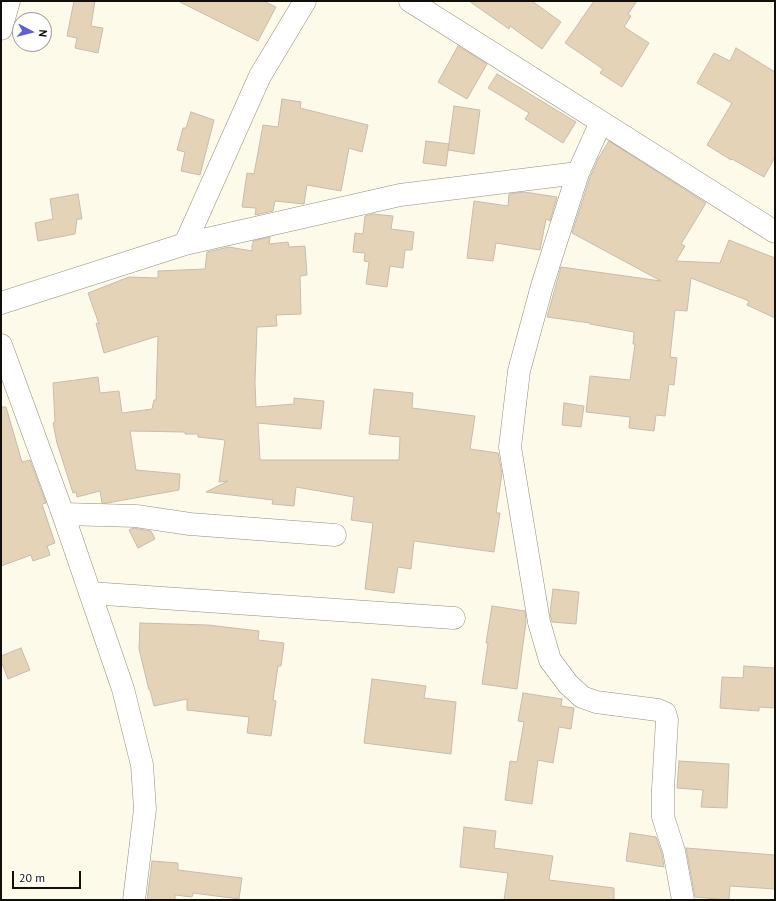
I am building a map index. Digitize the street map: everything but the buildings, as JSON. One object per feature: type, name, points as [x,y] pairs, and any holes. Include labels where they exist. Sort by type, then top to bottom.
[{"type":"street","points":[[1,30],[9,1]]},
{"type":"street","points":[[185,244],[260,76],[305,1]]},
{"type":"street","points":[[410,1],[775,232]]},
{"type":"street","points":[[601,122],[578,173],[542,286],[519,371],[510,448],[539,622],[550,660],[568,684],[582,697],[596,702],[658,710],[665,713],[667,720],[663,817],[674,851],[683,900]]},
{"type":"street","points":[[1,303],[185,244],[400,195],[578,173]]},
{"type":"street","points":[[1,345],[63,514],[124,689],[142,765],[145,809],[134,900]]},
{"type":"street","points":[[63,514],[136,516],[190,524],[335,535]]},
{"type":"street","points":[[90,594],[454,618]]}]
